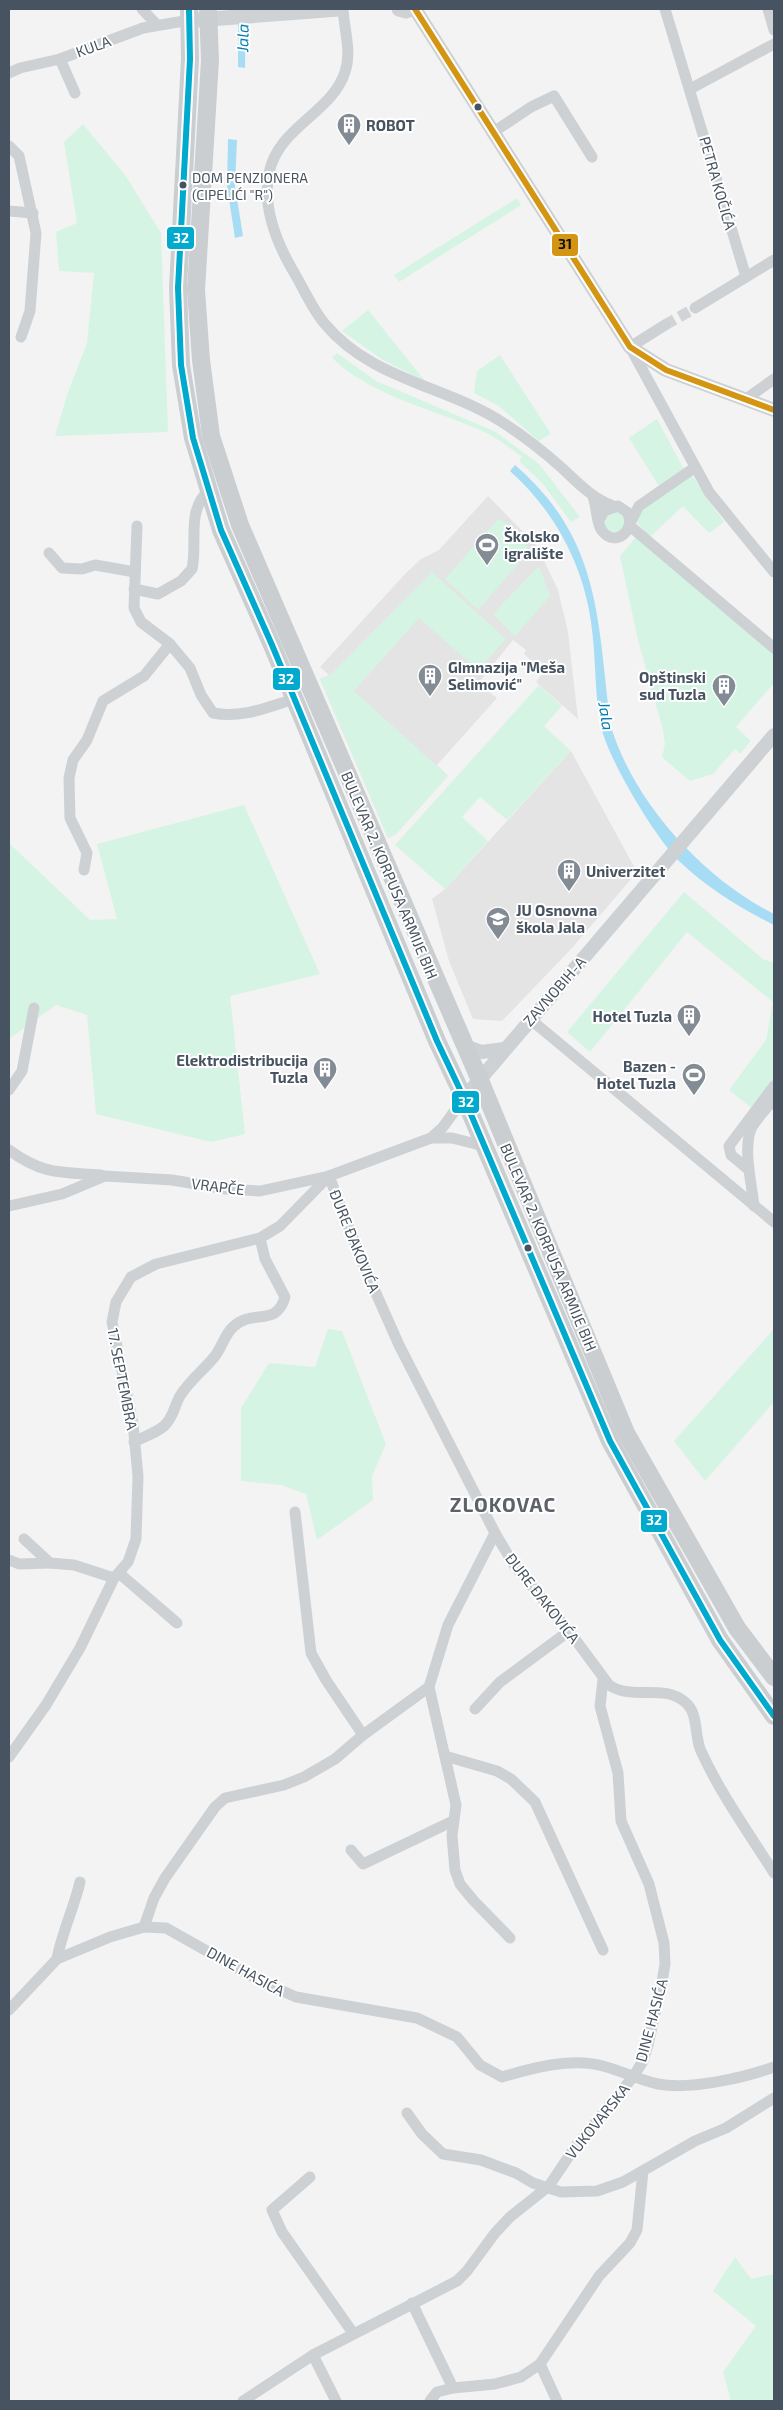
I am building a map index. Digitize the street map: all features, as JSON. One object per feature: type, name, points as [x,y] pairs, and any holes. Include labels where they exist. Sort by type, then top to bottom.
[{"type":"main road","points":[[187,16],[211,11],[236,17],[341,9]]},
{"type":"main road","name":"BULEVAR 2. KORPUSA ARMIJE BIH","points":[[211,11],[210,60],[196,290],[201,360],[211,436],[240,525],[479,1078],[626,1433],[737,1628],[774,1677]]},
{"type":"main road","name":"BULEVAR 2. KORPUSA ARMIJE BIH","points":[[187,16],[178,288],[182,365],[192,438],[221,530],[294,699],[392,935],[464,1098],[610,1441],[720,1640],[774,1716]]},
{"type":"street","points":[[142,9],[157,25]]},
{"type":"street","points":[[341,9],[348,58],[341,83],[290,134],[272,160],[267,194],[269,213],[278,244],[322,320],[333,333],[384,369],[504,423],[533,444],[593,497],[627,512],[630,523],[774,648]]},
{"type":"street","name":"PETRA KOČIĆA","points":[[665,9],[746,277]]},
{"type":"street","points":[[768,9],[774,30]]},
{"type":"street","points":[[410,11],[492,133],[630,347],[694,468],[709,492],[774,572]]},
{"type":"street","name":"KULA","points":[[9,73],[20,68],[60,59],[142,28],[187,16]]},
{"type":"street","points":[[690,89],[774,44]]},
{"type":"street","points":[[60,59],[75,93]]},
{"type":"street","points":[[9,61],[20,68]]},
{"type":"street","points":[[492,133],[531,107],[554,96],[592,157]]},
{"type":"street","points":[[9,146],[19,156],[36,233],[30,311],[21,337]]},
{"type":"street","points":[[9,211],[33,213]]},
{"type":"street","points":[[694,308],[774,260]]},
{"type":"street","points":[[630,347],[665,325]]},
{"type":"street","points":[[630,347],[666,370],[774,410]]},
{"type":"street","points":[[746,399],[774,379]]},
{"type":"street","points":[[593,497],[602,530],[615,538],[624,534],[639,506],[694,468]]},
{"type":"street","points":[[134,589],[158,594],[181,581],[192,569],[194,560],[193,522],[199,500],[208,491]]},
{"type":"street","points":[[599,520],[604,511],[615,506],[639,506]]},
{"type":"street","points":[[137,526],[134,608],[141,622],[170,644],[190,668],[201,695],[214,713],[227,716],[239,715],[294,699]]},
{"type":"street","points":[[50,553],[62,568],[82,568],[95,565],[135,572]]},
{"type":"street","points":[[84,870],[87,853],[70,818],[69,787],[73,760],[86,740],[103,701],[144,676],[170,644]]},
{"type":"street","name":"ZAVNOBIH-A","points":[[504,1049],[774,735]]},
{"type":"street","points":[[9,1090],[22,1070],[34,1008]]},
{"type":"street","points":[[530,1019],[774,1222]]},
{"type":"street","points":[[465,1046],[482,1052],[504,1049]]},
{"type":"street","points":[[464,1098],[504,1049]]},
{"type":"street","points":[[748,1169],[731,1155],[729,1146],[774,1086]]},
{"type":"street","name":"17. SEPTEMBRA","points":[[9,1757],[46,1705],[80,1648],[117,1576],[128,1562],[136,1539],[138,1476],[133,1424],[112,1322],[116,1302],[131,1277],[156,1264],[260,1238],[280,1226],[329,1176],[432,1138],[443,1127],[464,1098]]},
{"type":"street","points":[[754,1206],[748,1169],[749,1135],[752,1127],[774,1099]]},
{"type":"street","points":[[432,1138],[452,1138],[484,1146]]},
{"type":"street","name":"VRAPČE","points":[[9,1150],[25,1162],[48,1171],[172,1180],[226,1189],[260,1191],[329,1176]]},
{"type":"street","name":"VRAPČE","points":[[9,1206],[62,1194],[105,1176]]},
{"type":"street","name":"ĐURE ĐAKOVIĆA","points":[[329,1176],[363,1264],[399,1345],[495,1533],[514,1565],[569,1631],[603,1680],[618,1691],[631,1694],[644,1692],[669,1693],[689,1706],[693,1712],[696,1738],[701,1751],[739,1821],[774,1873]]},
{"type":"street","name":"17. SEPTEMBRA","points":[[134,1442],[164,1426],[174,1414],[178,1398],[194,1377],[215,1356],[234,1326],[252,1318],[276,1314],[282,1308],[285,1297],[265,1259],[260,1238]]},
{"type":"street","points":[[295,1512],[311,1654],[326,1680],[363,1734]]},
{"type":"street","points":[[495,1533],[448,1625],[429,1687],[456,1805],[453,1822],[452,1853],[454,1870],[460,1884],[510,1938]]},
{"type":"street","points":[[24,1538],[50,1563]]},
{"type":"street","points":[[9,1560],[19,1564],[50,1563],[74,1565],[117,1576],[177,1623]]},
{"type":"street","points":[[475,1709],[500,1682],[569,1631]]},
{"type":"street","name":"DINE HASIĆA","points":[[144,1927],[166,1928],[262,1982],[296,1997],[417,2018],[457,2037],[480,2065],[502,2077],[544,2065],[567,2064],[602,2065],[633,2077],[643,2061],[648,2045],[665,1964],[664,1943],[648,1884],[621,1821],[618,1773],[600,1706],[603,1680]]},
{"type":"street","points":[[9,2010],[57,1959],[110,1937],[144,1927],[154,1898],[165,1878],[215,1808],[225,1798],[284,1785],[304,1777],[335,1760],[363,1734],[429,1687]]},
{"type":"street","points":[[445,1756],[497,1771],[511,1780],[535,1802],[603,1950]]},
{"type":"street","points":[[351,1850],[363,1864],[453,1822]]},
{"type":"street","points":[[57,1959],[61,1938],[75,1903],[80,1882]]},
{"type":"street","name":"VUKOVARSKA","points":[[243,2401],[314,2355],[457,2281],[467,2271],[495,2233],[549,2186],[571,2153],[633,2077],[659,2084],[688,2085],[719,2081],[774,2067]]},
{"type":"street","points":[[407,2113],[422,2134],[442,2154],[482,2160],[561,2192],[597,2191],[623,2182],[695,2141],[726,2128],[774,2098]]},
{"type":"street","points":[[430,2401],[437,2392],[453,2388],[495,2384],[521,2378],[540,2364],[599,2276],[634,2236],[637,2230],[643,2170]]},
{"type":"street","points":[[310,2178],[272,2210],[282,2232],[354,2333]]},
{"type":"street","points":[[412,2304],[453,2388]]},
{"type":"street","points":[[314,2355],[336,2401]]},
{"type":"street","points":[[540,2364],[557,2401]]},
{"type":"shaded area","points":[[488,496],[537,546],[558,590],[568,632],[578,719],[536,682],[544,671],[524,654],[526,650],[513,640],[475,687],[482,692],[485,689],[497,698],[437,765],[448,776],[396,834],[388,838],[320,679],[329,675],[320,667],[405,574],[421,559],[439,550]]},
{"type":"shaded area","points":[[571,751],[637,872],[573,947],[502,1021],[473,1019],[449,961],[432,899],[445,889]]},
{"type":"green space","points":[[83,124],[125,175],[161,233],[168,432],[55,436],[67,395],[87,343],[94,273],[59,271],[56,232],[77,223],[64,142]]},
{"type":"green space","points":[[517,198],[521,205],[399,282],[394,275]]},
{"type":"green space","points":[[368,310],[425,381],[383,360],[342,331]]},
{"type":"green space","points":[[337,353],[376,381],[496,432],[539,464],[580,517],[571,522],[543,484],[519,461],[522,457],[502,442],[480,430],[403,400],[366,383],[332,358]]},
{"type":"green space","points":[[500,355],[551,434],[539,441],[499,406],[474,393],[477,371]]},
{"type":"green space","points":[[657,419],[687,475],[662,491],[629,438]]},
{"type":"green space","points":[[692,476],[724,522],[709,533],[683,506],[650,537],[636,522],[644,509]]},
{"type":"green space","points":[[617,510],[626,518],[622,531],[611,533],[604,525],[604,518]]},
{"type":"green space","name":"Školsko igralište","points":[[498,519],[522,535],[528,552],[478,610],[445,579]]},
{"type":"green space","points":[[636,537],[774,654],[774,683],[736,727],[751,741],[740,754],[735,749],[713,774],[690,781],[662,757],[665,744],[663,730],[638,640],[620,556]]},
{"type":"green space","name":"Školsko igralište","points":[[539,566],[550,596],[515,636],[493,614]]},
{"type":"green space","points":[[432,572],[506,639],[478,670],[419,618],[354,691],[448,776],[396,834],[388,838],[320,679],[329,676]]},
{"type":"green space","points":[[539,685],[562,706],[544,726],[571,751],[507,820],[480,797],[462,817],[488,841],[445,889],[395,845]]},
{"type":"green space","points":[[244,805],[320,974],[230,996],[245,1134],[211,1142],[96,1114],[87,1015],[56,1005],[9,1039],[9,843],[90,920],[117,919],[97,844]]},
{"type":"green space","points":[[684,892],[763,959],[774,963],[774,1084],[754,1110],[729,1090],[766,1040],[773,1002],[687,932],[590,1052],[567,1032]]},
{"type":"green space","points":[[328,1329],[342,1331],[386,1444],[372,1476],[373,1500],[317,1540],[306,1494],[281,1485],[241,1481],[241,1408],[269,1363],[315,1367]]},
{"type":"green space","points":[[774,1329],[774,1402],[705,1481],[674,1441]]},
{"type":"green space","points":[[735,2257],[751,2279],[774,2274],[774,2401],[731,2401],[723,2372],[756,2326],[713,2291]]},
{"type":"water","name":"Jala","points":[[238,9],[246,9],[245,68],[238,67]]},
{"type":"water","points":[[228,139],[237,140],[235,186],[243,236],[235,238],[227,186]]},
{"type":"water","name":"Jala","points":[[515,465],[544,494],[565,523],[580,554],[591,586],[598,618],[611,727],[622,756],[637,784],[654,811],[675,836],[722,880],[748,899],[774,914],[774,925],[725,897],[690,872],[659,836],[624,780],[614,761],[602,730],[590,615],[585,592],[568,547],[556,526],[543,507],[510,471]]},
{"type":"tunnel","points":[[665,325],[695,308]]},
{"type":"transit line","name":"32","points":[[189,9],[190,59],[178,288],[181,365],[193,438],[221,530],[272,645],[437,1041],[464,1098],[610,1441],[720,1640],[774,1716]]},
{"type":"transit line","name":"31","points":[[415,9],[630,347],[666,370],[774,410]]},
{"type":"place","name":"ROBOT","points":[[349,146]]},
{"type":"place","name":"DOM PENZIONERA (CIPELIĆI \"R\")","points":[[183,185]]},
{"type":"place","name":"Školsko igralište","points":[[487,566]]},
{"type":"place","name":"GImnazija \"Meša Selimović\"","points":[[430,697]]},
{"type":"place","name":"Opštinski sud Tuzla","points":[[724,707]]},
{"type":"place","name":"Univerzitet","points":[[569,892]]},
{"type":"place","name":"JU Osnovna škola Jala","points":[[498,940]]},
{"type":"place","name":"Hotel Tuzla","points":[[689,1037]]},
{"type":"place","name":"Elektrodistribucija Tuzla","points":[[325,1090]]},
{"type":"place","name":"Bazen - Hotel Tuzla","points":[[694,1096]]},
{"type":"district","name":"ZLOKOVAC","points":[[503,1504]]}]
